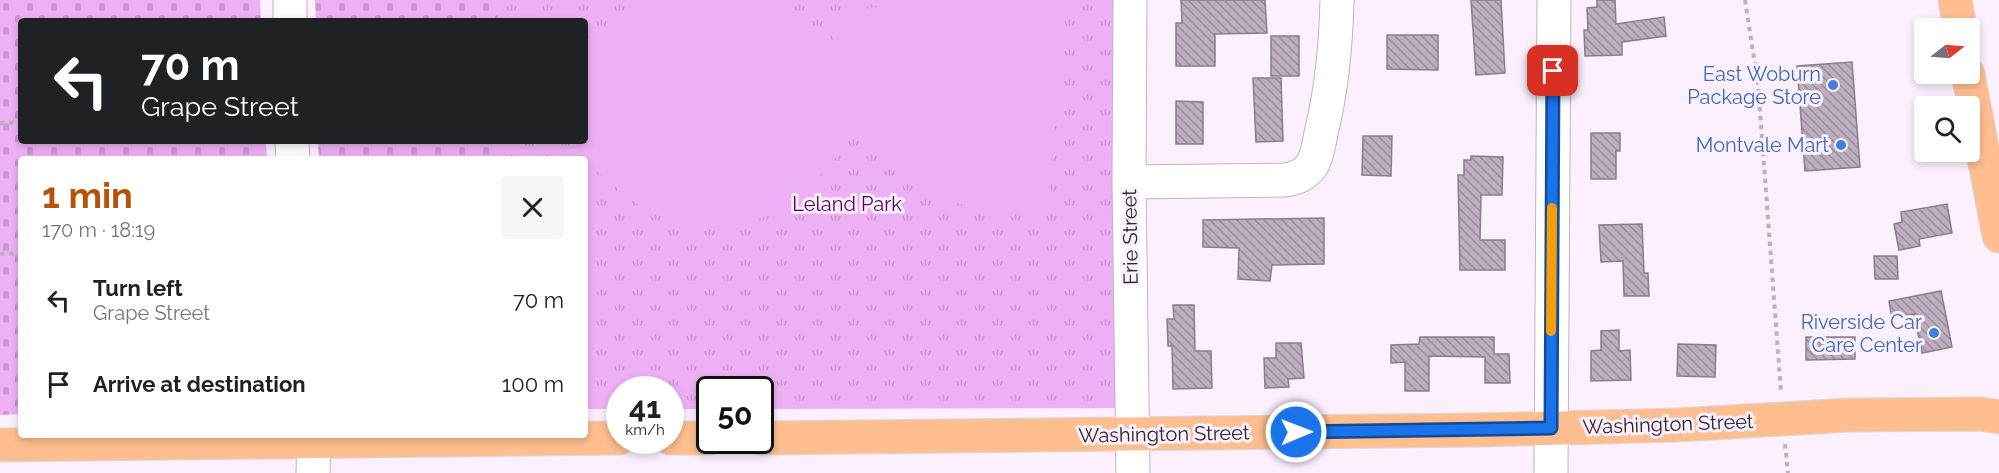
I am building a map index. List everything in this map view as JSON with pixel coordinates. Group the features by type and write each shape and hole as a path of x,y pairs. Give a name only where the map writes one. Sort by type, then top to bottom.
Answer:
{"main road":[{"path":"1955,0 1958,18"},
{"path":"1970,84 1999,237"},
{"name":"Washington Street","path":"774,438 1551,428 1677,425 1850,415 1981,414 1999,417"},
{"path":"0,445 306,448 606,438"}],"street":[{"path":"290,0 290,18"},
{"name":"Erie Street","path":"1130,0 1129,182 1133,473"},
{"path":"1129,182 1284,180 1297,177 1308,170 1317,153 1329,93 1335,50 1337,0"},
{"path":"1551,473 1554,0"}],"path":[{"path":"1745,0 1758,84 1788,473"},
{"path":"0,123 18,122"},
{"path":"0,254 18,253"}],"green space":[{"path":"0,0 260,0 261,18 18,18 18,144 266,144 267,156 18,156 18,414 0,415"},
{"path":"315,0 498,0 498,18 316,18"},
{"name":"Leland Park","path":"498,0 1117,0 1117,408 774,409 774,376 696,376 696,409 684,409 684,376 606,376 606,409 588,409 588,156 502,156 502,144 588,144 588,18 498,18"},
{"path":"637,0 771,0 833,48 831,15 915,0 1060,0 1063,3 1067,38 1062,39 1047,214 987,209 952,201 923,184 862,125 802,194 765,217 744,223 701,226 658,215 620,191 588,161 588,156 583,156 571,144 588,144 588,53"},
{"path":"318,144 502,144 502,156 319,156"}],"building":[{"path":"1181,0 1265,0 1267,33 1215,34 1215,66 1176,66 1176,23 1182,23"},
{"path":"1471,0 1501,0 1505,73 1476,75"},
{"path":"1597,0 1615,0 1616,24 1664,17 1666,36 1622,42 1622,55 1585,56 1584,30 1588,30 1587,8 1597,7"},
{"path":"1387,35 1438,35 1438,70 1387,69"},
{"path":"1271,36 1299,36 1299,76 1271,76"},
{"path":"1852,62 1860,167 1805,171 1797,66"},
{"path":"1253,78 1281,78 1283,141 1256,142"},
{"path":"1176,101 1203,102 1203,144 1176,144"},
{"path":"1591,133 1620,133 1620,151 1616,151 1616,179 1591,179"},
{"path":"1363,136 1392,136 1391,176 1362,175"},
{"path":"1471,156 1503,157 1502,195 1481,195 1480,240 1505,240 1505,270 1460,270 1458,175 1464,175 1464,160 1471,160"},
{"path":"1947,204 1952,233 1919,239 1920,246 1899,250 1894,224 1902,222 1901,212"},
{"path":"1324,218 1324,264 1272,265 1270,281 1238,279 1239,248 1203,247 1203,220"},
{"path":"1642,224 1644,273 1648,273 1649,296 1624,296 1623,261 1601,262 1599,225"},
{"path":"1874,256 1897,256 1898,279 1875,279"},
{"name":"Riverside Car Care Center","path":"1941,291 1952,347 1922,353 1914,314 1892,319 1889,301"},
{"path":"1173,305 1194,305 1195,351 1211,351 1212,388 1173,389 1172,346 1168,346 1167,319 1174,319"},
{"path":"1619,330 1619,351 1630,350 1631,380 1591,381 1591,351 1601,350 1601,331"},
{"path":"1420,337 1494,337 1494,354 1509,354 1510,383 1485,383 1485,357 1429,356 1429,391 1405,391 1405,362 1391,363 1391,345 1419,344"},
{"path":"1806,337 1855,337 1855,359 1806,360"},
{"path":"1276,343 1301,343 1304,378 1288,379 1289,387 1265,388 1264,358 1276,358"},
{"path":"1678,344 1716,345 1715,377 1677,376"}],"slow traffic":[{"path":"1551,331 1552,208"}],"place":[{"name":"East Woburn Package Store","path":"1833,85"},
{"name":"Montvale Mart","path":"1841,145"},
{"name":"Riverside Car Care Center","path":"1934,333"}],"route":[{"path":"1296,432 1551,428 1553,71"}]}
